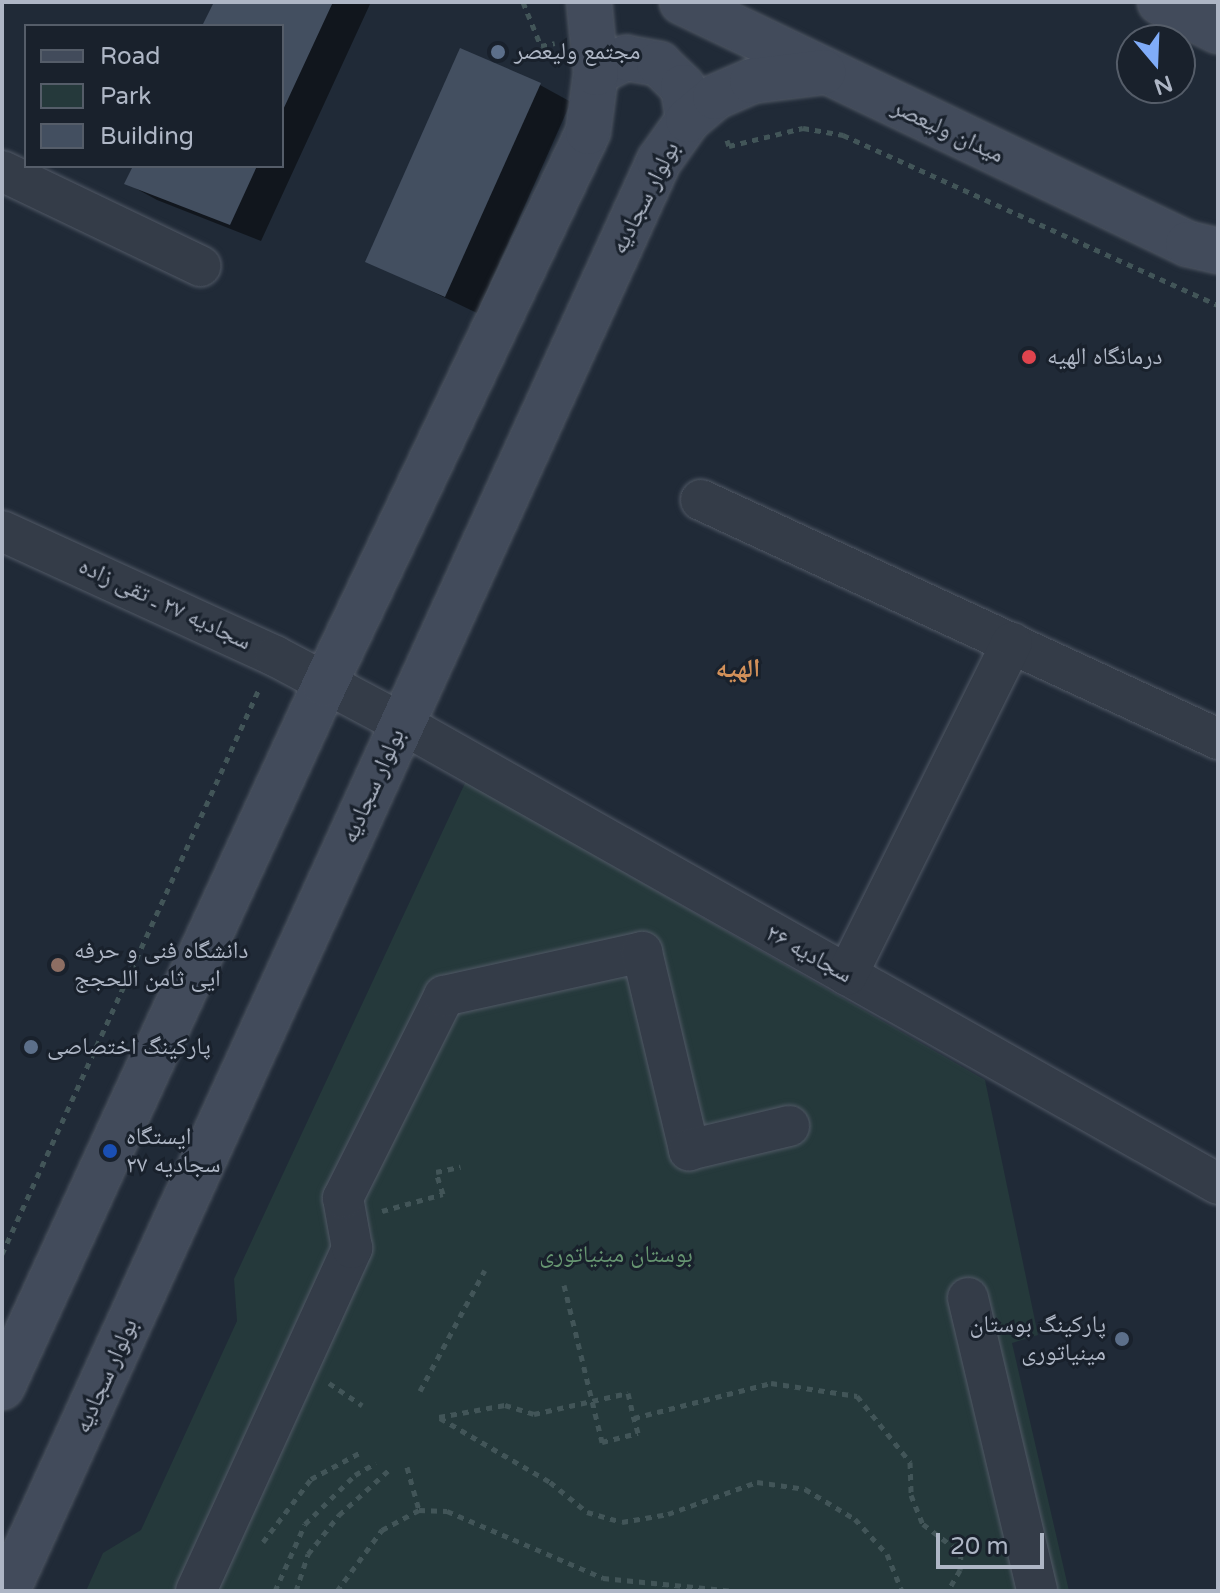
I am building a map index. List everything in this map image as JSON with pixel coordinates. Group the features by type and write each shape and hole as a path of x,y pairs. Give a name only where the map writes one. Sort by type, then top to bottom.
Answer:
{"main road":[{"path":"2,1387 325,684 588,132 596,73 589,2"},
{"name":"میدان ولیعصر","path":"682,2 823,72 1208,244"},
{"path":"1160,2 1218,31"},
{"path":"596,73 626,58 659,64 702,108 752,81 823,72"},
{"name":"بولوار سجادیه","path":"7,1591 659,161 702,108"}],"street":[{"path":"2,171 200,266"},
{"path":"701,500 1218,739"},
{"name":"سجادیه ۲۷ ـ تقی زاده","path":"2,531 275,656 401,723"},
{"path":"847,975 1012,643"},
{"name":"سجادیه ۲۶","path":"401,723 1218,1184"},
{"path":"196,1591 352,1248 343,1198 444,996 642,952 689,1150 789,1126"},
{"path":"968,1298 1037,1591"}],"path":[{"path":"702,108 729,146 803,128 843,135 1218,305"},
{"path":"2,1254 275,656"},
{"path":"347,1220 443,1194 436,1172 460,1167"},
{"path":"420,1391 485,1270"},
{"path":"564,1285 592,1401 602,1442 638,1433 628,1393 592,1401 534,1414 505,1405 439,1417 550,1482 587,1512 622,1522 668,1514 757,1482 805,1489 855,1519 887,1554 902,1591"},
{"path":"634,1418 771,1383 857,1396 910,1462 911,1495 923,1524 961,1553 960,1570 948,1591"},
{"path":"259,1550 311,1479 363,1451"},
{"path":"275,1591 305,1524 355,1475 376,1463"},
{"path":"407,1467 419,1510"},
{"path":"296,1591 308,1554 339,1515 391,1468"},
{"path":"337,1591 382,1530 419,1510 447,1511 603,1578 734,1591"}],"green space":[{"name":"بوستان مینیاتوری","path":"466,781 985,1080 1038,1335 1012,1343 1069,1591 86,1591 103,1553 141,1530 237,1321 234,1279"}],"building":[{"path":"214,2 333,2 284,108 284,24 203,24"},
{"path":"460,48 541,83 445,297 365,262"},
{"path":"132,168 256,168 230,225 124,184"}],"place":[{"name":"مجتمع ولیعصر","path":"498,52"},
{"name":"درمانگاه الهیه","path":"1029,357"},
{"name":"دانشگاه فنی و حرفه ایی ثامن اللحجج","path":"58,965"},
{"name":"پارکینگ اختصاصی","path":"31,1047"},
{"name":"ایستگاه سجادیه ۲۷","path":"110,1151"},
{"name":"پارکینگ بوستان مینیاتوری","path":"1122,1339"}],"district":[{"name":"الهیه","path":"738,669"}]}
